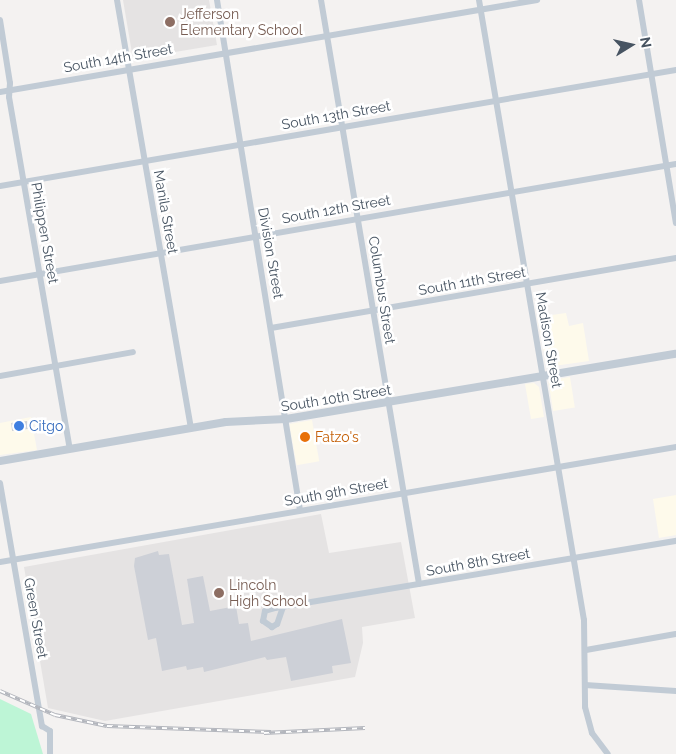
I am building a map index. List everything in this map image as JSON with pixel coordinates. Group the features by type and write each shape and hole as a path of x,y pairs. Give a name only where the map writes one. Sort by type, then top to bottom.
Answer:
{"street":[{"name":"Manila Street","path":"117,0 191,428"},
{"name":"Division Street","path":"218,0 239,144 300,510"},
{"name":"Columbus Street","path":"321,0 419,584"},
{"name":"Madison Street","path":"479,0 574,558 586,650 585,686 588,723 608,754"},
{"name":"South 14th Street","path":"0,92 537,0"},
{"path":"639,0 676,223"},
{"name":"Philippen Street","path":"0,20 23,182 70,449"},
{"name":"South 13th Street","path":"0,186 676,70"},
{"name":"South 12th Street","path":"0,281 676,164"},
{"name":"South 11th Street","path":"271,328 676,258"},
{"path":"0,376 133,352"},
{"name":"South 10th Street","path":"0,461 191,428 286,419 676,354"},
{"name":"South 9th Street","path":"0,562 676,447"},
{"name":"Green Street","path":"0,483 42,726 50,731 50,754"},
{"name":"South 8th Street","path":"283,607 676,541"},
{"path":"586,650 676,634"},
{"path":"585,686 676,691"}],"shaded area":[{"name":"Jefferson Elementary School","path":"123,0 209,0 217,45 133,59"},
{"path":"566,313 569,326 583,323 589,361 547,367 537,317"},
{"path":"570,377 575,408 553,411 548,380"},
{"path":"534,383 539,387 544,417 531,419 525,384"},
{"path":"31,417 37,450 0,455 0,423"},
{"path":"312,420 319,461 297,465 289,424"},
{"path":"676,495 676,535 659,538 653,499"},
{"name":"Lincoln High School","path":"321,514 329,553 401,542 415,618 362,627 363,643 355,677 105,721 48,708 24,567"}],"green space":[{"path":"0,699 31,714 43,754 0,754"}],"building":[{"name":"Citgo","path":"27,421 28,429 12,431 11,423"},
{"name":"Lincoln High School","path":"158,551 159,555 169,554 182,625 194,623 187,579 203,576 210,611 236,606 239,624 248,623 251,641 342,619 351,663 332,666 333,673 291,681 286,657 267,660 265,657 204,672 203,667 187,670 186,666 162,671 156,638 148,640 134,566 135,558"}],"railway":[{"path":"0,691 55,715 107,726 271,732"},
{"path":"264,733 365,728"}],"place":[{"name":"Jefferson Elementary School","path":"170,22"},
{"name":"Citgo","path":"19,426"},
{"name":"Fatzo's","path":"305,437"},
{"name":"Lincoln High School","path":"219,593"}]}
